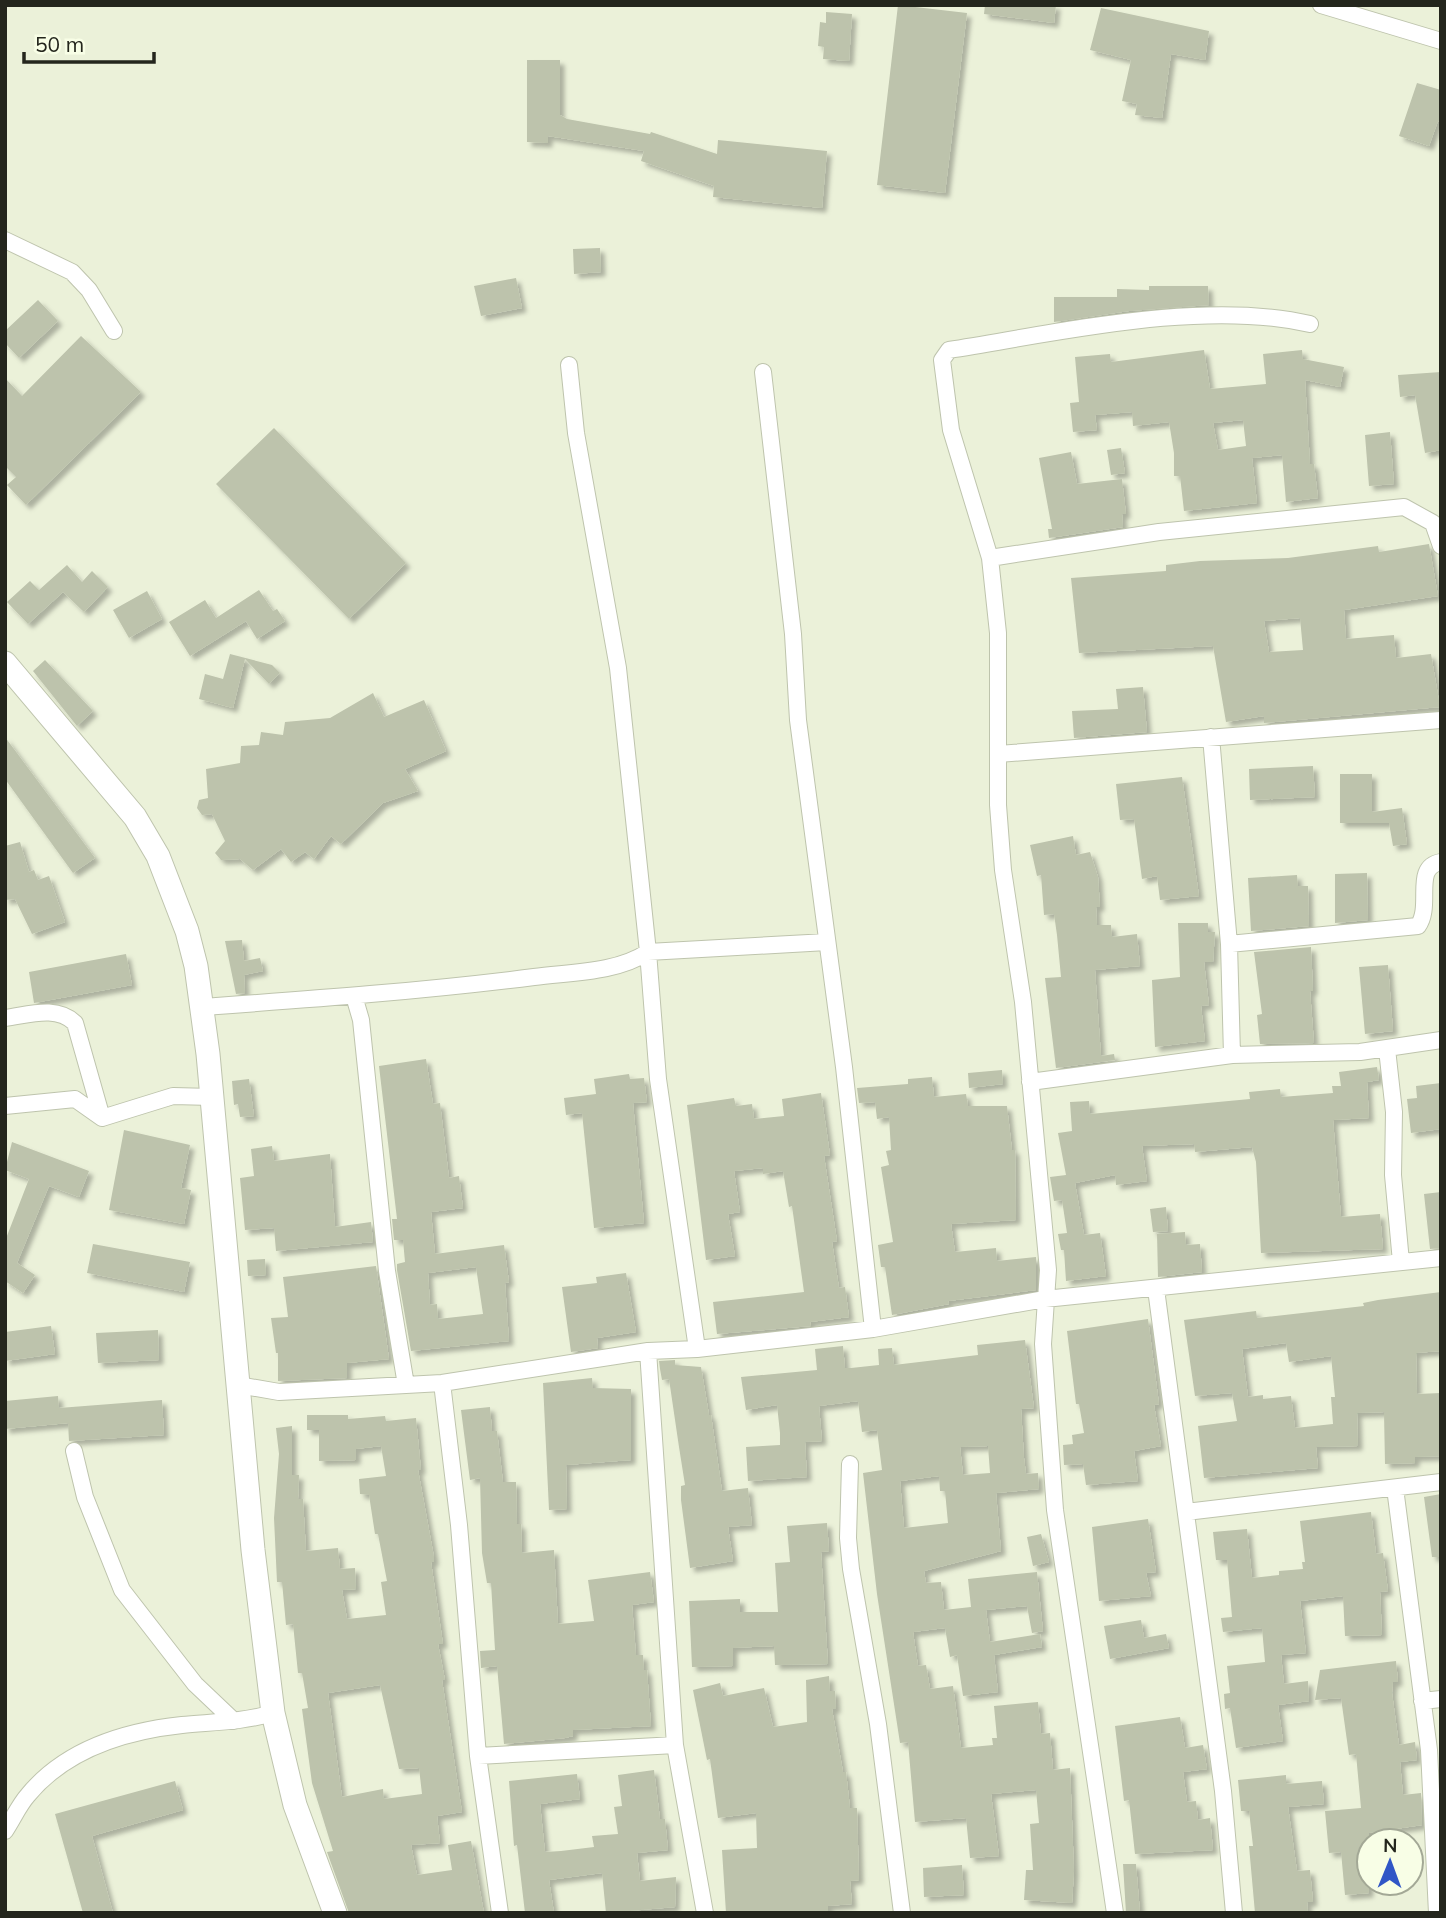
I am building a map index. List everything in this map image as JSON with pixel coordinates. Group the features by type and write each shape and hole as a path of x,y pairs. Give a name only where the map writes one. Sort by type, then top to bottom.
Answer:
{"street":[{"path":"1321,5 1441,41"},
{"path":"5,240 72,272 89,290 114,331"},
{"path":"1115,1913 1055,1510 1045,1397 1047,1256 1023,1002 1003,870 998,805 998,645 990,558 951,430 942,360 946,352 1059,331 1173,320 1283,318 1310,324"},
{"path":"569,365 576,433 618,668 648,953 658,1079 696,1349"},
{"path":"763,372 793,634 798,720 873,1329"},
{"path":"990,558 1159,532 1404,508 1426,516 1433,523 1441,546"},
{"path":"5,663 112,789 158,856 187,931 202,1007 212,1097 253,1550 273,1713 295,1805 335,1913"},
{"path":"998,754 1441,720"},
{"path":"1212,737 1228,944 1232,1055"},
{"path":"1228,944 1418,926 1425,916 1426,871 1431,864 1441,862"},
{"path":"202,1007 354,996 596,969 624,964 648,953 827,942"},
{"path":"354,996 361,1020 387,1271 406,1385"},
{"path":"5,1018 54,1011 67,1016 75,1023 102,1118"},
{"path":"1030,1082 1232,1055 1387,1049 1441,1040"},
{"path":"1387,1049 1394,1112 1392,1175 1401,1262"},
{"path":"102,1118 173,1096 212,1097"},
{"path":"5,1106 75,1099 102,1118"},
{"path":"238,1385 279,1392 442,1383 648,1350 696,1349 873,1329 1045,1299 1441,1258"},
{"path":"1156,1289 1223,1791 1234,1913"},
{"path":"648,1350 675,1745 705,1913"},
{"path":"442,1383 459,1525 478,1756 500,1913"},
{"path":"74,1451 85,1497 122,1590 195,1684 234,1721"},
{"path":"850,1464 848,1538 851,1569 878,1724 902,1913"},
{"path":"1186,1512 1441,1482"},
{"path":"1395,1488 1429,1750 1437,1913"},
{"path":"1422,1700 1441,1699"},
{"path":"5,1831 28,1795 44,1779 93,1746 172,1727 234,1721 273,1713"},
{"path":"478,1756 675,1745"}],"building":[{"path":"898,5 967,13 945,193 877,185"},
{"path":"985,5 1056,5 1054,23 984,14"},
{"path":"1101,8 1209,31 1205,60 1171,54 1162,118 1135,115 1137,104 1122,101 1131,60 1090,50"},
{"path":"826,12 852,14 849,61 823,59 824,47 818,46 820,22 826,23"},
{"path":"527,60 560,60 560,115 567,119 650,134 651,132 717,154 718,140 827,151 822,208 713,197 714,186 641,161 644,151 548,136 548,143 527,142"},
{"path":"1417,83 1441,90 1441,122 1438,121 1429,146 1399,136"},
{"path":"600,248 601,272 574,274 573,249"},
{"path":"516,278 522,308 481,316 474,286"},
{"path":"1149,286 1208,286 1209,305 1129,311 1054,322 1054,297 1117,297 1117,289 1149,290"},
{"path":"38,300 58,321 19,358 5,343 5,331"},
{"path":"81,336 141,392 26,505 7,485 16,477 5,466 5,378 22,396"},
{"path":"1204,350 1210,389 1266,384 1263,354 1302,350 1303,359 1344,367 1340,387 1305,380 1310,464 1314,464 1318,498 1286,502 1282,455 1252,458 1257,503 1184,511 1180,476 1174,476 1174,453 1169,422 1133,426 1132,412 1095,415 1097,430 1073,432 1070,403 1079,402 1075,357 1110,354 1111,362","holes":["1243,420 1246,446 1218,450 1213,423"]},
{"path":"1441,372 1441,450 1425,453 1415,395 1400,397 1398,375"},
{"path":"274,428 406,563 349,619 216,484"},
{"path":"1390,432 1394,484 1369,486 1365,435"},
{"path":"1121,448 1125,473 1111,475 1107,450"},
{"path":"1071,452 1077,484 1122,479 1126,514 1122,514 1123,527 1049,538 1048,529 1052,529 1039,458"},
{"path":"1429,544 1438,596 1344,610 1346,639 1394,635 1396,658 1431,654 1440,707 1264,723 1264,716 1226,722 1213,646 1079,653 1071,578 1166,571 1166,565 1200,561 1288,558 1378,546 1379,552","holes":["1300,618 1303,650 1269,652 1264,621"]},
{"path":"67,565 82,582 92,571 108,587 84,612 63,592 28,624 7,602 30,581 39,590"},
{"path":"259,590 273,611 277,609 285,621 257,639 246,621 190,656 169,622 205,600 216,618"},
{"path":"147,591 162,619 129,638 113,610"},
{"path":"230,654 272,665 280,673 269,684 245,659 233,708 199,699 205,674 223,679"},
{"path":"45,660 93,711 77,726 33,671"},
{"path":"1143,687 1147,732 1074,738 1072,711 1118,709 1116,689"},
{"path":"373,693 384,717 424,700 446,751 405,769 418,791 383,803 341,844 331,836 314,859 305,852 291,862 281,849 253,870 240,859 221,860 215,853 225,841 212,814 202,815 197,808 199,800 208,798 206,769 240,763 241,746 259,745 261,732 283,735 285,722 330,718"},
{"path":"5,737 95,858 73,873 5,779"},
{"path":"1313,766 1315,797 1250,800 1249,769"},
{"path":"1340,774 1372,774 1372,812 1402,808 1407,844 1393,846 1389,823 1340,823"},
{"path":"1182,777 1199,896 1160,900 1157,876 1142,879 1134,819 1120,820 1116,784"},
{"path":"1073,836 1076,855 1090,852 1098,877 1100,907 1096,907 1097,925 1111,925 1112,937 1137,934 1140,966 1095,970 1101,1056 1114,1054 1115,1060 1056,1068 1045,978 1061,977 1057,935 1054,914 1044,915 1041,875 1037,876 1030,845"},
{"path":"20,842 29,872 34,870 38,880 49,876 65,922 32,934 15,899 5,900 5,846"},
{"path":"1367,873 1368,920 1335,923 1335,874"},
{"path":"1297,875 1298,886 1308,886 1309,926 1251,931 1248,878"},
{"path":"1178,923 1208,923 1208,932 1215,932 1213,962 1204,962 1209,1005 1201,1006 1205,1041 1155,1047 1152,980 1180,977"},
{"path":"242,940 244,961 260,958 263,971 244,975 245,993 236,994 225,941"},
{"path":"1311,947 1313,991 1310,991 1314,1043 1260,1044 1257,1015 1262,1014 1254,952"},
{"path":"126,954 132,985 34,1003 29,972"},
{"path":"1388,965 1393,1031 1365,1034 1359,967"},
{"path":"426,1059 433,1104 440,1103 449,1178 459,1176 463,1208 431,1212 435,1254 504,1245 509,1282 505,1283 509,1341 411,1351 397,1270 397,1264 405,1262 403,1240 394,1240 392,1219 397,1219 379,1066","holes":["476,1267 483,1314 438,1319 437,1304 430,1305 428,1273"]},
{"path":"1377,1067 1379,1080 1367,1082 1369,1118 1333,1120 1341,1217 1380,1214 1383,1249 1261,1253 1256,1162 1252,1147 1195,1152 1194,1144 1142,1146 1147,1181 1116,1185 1115,1175 1075,1183 1084,1235 1100,1233 1106,1276 1066,1281 1064,1250 1061,1250 1058,1234 1067,1233 1062,1200 1054,1201 1050,1177 1066,1175 1058,1133 1072,1131 1070,1102 1089,1101 1090,1114 1250,1099 1249,1092 1280,1089 1281,1097 1333,1093 1332,1086 1341,1086 1339,1072"},
{"path":"1002,1070 1003,1084 969,1088 968,1073"},
{"path":"629,1074 630,1079 644,1078 647,1102 633,1103 644,1223 594,1228 582,1113 566,1115 564,1098 596,1094 594,1079"},
{"path":"932,1077 934,1097 966,1094 968,1106 1007,1106 1012,1150 1015,1150 1016,1220 951,1224 955,1252 996,1248 997,1261 1036,1257 1036,1290 948,1301 949,1304 892,1315 885,1267 881,1267 878,1245 893,1242 881,1167 889,1165 886,1151 891,1150 889,1117 877,1119 875,1102 859,1103 857,1088 908,1084 908,1079"},
{"path":"249,1079 254,1116 240,1117 238,1104 234,1105 232,1081"},
{"path":"1441,1083 1441,1129 1411,1133 1407,1099 1417,1098 1416,1086"},
{"path":"821,1093 830,1155 824,1156 837,1241 832,1242 839,1288 845,1287 849,1317 810,1322 811,1326 717,1334 713,1302 804,1292 792,1206 789,1207 783,1171 763,1174 763,1168 734,1171 740,1212 728,1214 735,1256 706,1260 687,1105 734,1098 736,1106 752,1104 754,1119 784,1116 782,1099"},
{"path":"124,1130 190,1145 181,1188 191,1190 184,1224 109,1210"},
{"path":"12,1142 89,1171 79,1197 49,1186 17,1263 35,1275 23,1293 5,1281 5,1241 29,1179 5,1170"},
{"path":"272,1146 274,1161 330,1154 335,1227 371,1222 373,1242 276,1251 274,1228 245,1230 240,1178 254,1176 251,1149"},
{"path":"1441,1192 1441,1248 1430,1249 1424,1194"},
{"path":"1166,1207 1168,1231 1153,1232 1150,1209"},
{"path":"1185,1232 1186,1245 1200,1244 1202,1272 1158,1277 1157,1234"},
{"path":"93,1244 190,1262 184,1292 87,1273"},
{"path":"265,1259 266,1275 248,1276 247,1260"},
{"path":"376,1266 389,1359 347,1363 347,1378 278,1381 278,1353 271,1318 288,1317 283,1277"},
{"path":"626,1273 636,1332 597,1338 598,1348 571,1352 562,1287 597,1283 596,1277"},
{"path":"1441,1292 1440,1351 1416,1353 1417,1394 1441,1393 1441,1456 1415,1457 1415,1463 1385,1464 1384,1412 1357,1413 1358,1446 1316,1447 1318,1468 1204,1478 1198,1426 1237,1421 1232,1393 1195,1396 1184,1320 1256,1311 1257,1318 1364,1306 1363,1303","holes":["1286,1343 1289,1362 1331,1356 1335,1397 1331,1397 1333,1424 1295,1428 1291,1396 1263,1399 1263,1395 1248,1397 1242,1349"]},
{"path":"1148,1319 1159,1404 1154,1405 1161,1446 1134,1451 1138,1481 1086,1485 1083,1464 1064,1465 1063,1445 1073,1444 1072,1435 1084,1433 1079,1404 1076,1404 1067,1331"},
{"path":"51,1326 55,1354 5,1361 5,1332"},
{"path":"158,1330 159,1360 98,1363 96,1333"},
{"path":"1025,1340 1034,1408 1021,1409 1024,1458 1026,1474 1038,1473 1039,1489 996,1493 1001,1551 924,1571 926,1583 941,1582 944,1610 971,1607 968,1579 1037,1572 1043,1631 1032,1633 1027,1606 986,1610 990,1642 1040,1634 1042,1647 994,1655 998,1692 963,1696 957,1655 950,1657 945,1628 913,1632 918,1666 926,1665 930,1689 953,1686 961,1748 993,1745 992,1738 997,1738 994,1706 1038,1702 1041,1734 1050,1733 1053,1770 1070,1768 1074,1871 1072,1903 1024,1900 1026,1870 1033,1870 1030,1824 1039,1823 1036,1790 991,1794 999,1856 970,1858 966,1818 915,1822 908,1742 900,1743 877,1594 863,1473 882,1470 877,1430 862,1432 858,1401 819,1406 822,1441 805,1442 807,1477 748,1481 746,1447 780,1445 780,1433 777,1405 746,1410 741,1377 817,1370 815,1349 843,1346 845,1368 851,1368 879,1365 878,1349 892,1348 894,1365 978,1355 977,1345","holes":["988,1446 990,1473 963,1475 960,1447","939,1476 940,1491 945,1491 948,1523 904,1528 900,1481"]},
{"path":"675,1360 675,1365 701,1367 722,1491 748,1488 752,1525 728,1527 733,1561 690,1568 681,1500 681,1486 685,1485 669,1379 662,1380 659,1361"},
{"path":"592,1378 593,1388 631,1389 631,1460 566,1465 567,1509 549,1510 543,1383"},
{"path":"58,1396 59,1408 162,1400 164,1435 69,1441 68,1423 5,1429 5,1401"},
{"path":"490,1407 492,1431 497,1431 503,1482 516,1482 517,1524 521,1524 522,1553 554,1550 558,1624 594,1621 588,1580 650,1572 654,1602 632,1605 636,1655 643,1655 644,1670 647,1670 651,1726 573,1730 573,1736 565,1738 504,1744 497,1666 481,1668 480,1651 495,1650 491,1583 487,1583 482,1553 480,1478 470,1480 461,1410"},
{"path":"307,1415 348,1415 348,1419 385,1416 386,1421 416,1418 421,1470 418,1470 434,1557 434,1562 431,1562 443,1644 438,1644 445,1680 442,1680 462,1812 437,1816 440,1843 411,1845 417,1875 452,1870 448,1845 471,1841 484,1913 349,1913 327,1852 333,1851 312,1783 302,1709 308,1708 302,1673 298,1673 293,1624 286,1625 282,1582 277,1582 274,1518 279,1454 276,1428 292,1426 292,1475 299,1475 298,1499 303,1499 306,1551 338,1548 340,1569 355,1568 356,1589 342,1590 347,1619 386,1615 381,1582 387,1581 378,1534 375,1534 369,1495 360,1494 359,1479 386,1476 381,1446 356,1449 356,1460 319,1461 319,1430 307,1430","holes":["380,1685 399,1769 419,1768 422,1794 384,1799 383,1789 342,1797 328,1693"]},
{"path":"1441,1494 1441,1557 1432,1557 1424,1497"},
{"path":"1371,1512 1376,1554 1383,1553 1388,1591 1380,1592 1382,1635 1345,1636 1343,1596 1300,1601 1306,1653 1281,1655 1284,1684 1308,1681 1309,1701 1278,1705 1283,1741 1236,1748 1230,1708 1225,1709 1224,1694 1230,1693 1227,1666 1265,1662 1262,1628 1223,1632 1221,1618 1232,1617 1227,1560 1216,1560 1213,1532 1247,1529 1252,1578 1279,1575 1279,1571 1303,1569 1302,1562 1305,1562 1300,1521"},
{"path":"1148,1519 1156,1572 1146,1573 1151,1596 1099,1601 1092,1527"},
{"path":"827,1523 829,1551 821,1552 828,1664 775,1665 774,1646 733,1648 733,1666 692,1667 689,1601 740,1599 740,1612 778,1612 775,1563 790,1562 787,1526"},
{"path":"1041,1534 1049,1562 1033,1566 1027,1537"},
{"path":"1141,1620 1144,1638 1166,1634 1169,1648 1110,1659 1104,1626"},
{"path":"1396,1661 1398,1682 1393,1682 1392,1693 1399,1745 1415,1742 1417,1760 1400,1762 1403,1795 1421,1793 1422,1825 1355,1827 1355,1894 1345,1895 1341,1852 1329,1853 1325,1811 1361,1808 1356,1754 1349,1755 1341,1698 1315,1700 1320,1670"},
{"path":"829,1676 830,1691 835,1691 836,1709 832,1709 843,1772 846,1772 850,1808 857,1808 859,1880 850,1881 852,1904 828,1906 828,1913 726,1913 722,1850 757,1848 756,1813 718,1818 710,1759 707,1760 693,1690 720,1683 723,1696 764,1688 773,1727 807,1722 806,1680"},
{"path":"1180,1717 1185,1748 1203,1745 1207,1769 1183,1772 1187,1802 1196,1801 1198,1820 1210,1818 1213,1850 1135,1854 1129,1800 1124,1801 1115,1726"},
{"path":"654,1770 660,1819 665,1819 668,1850 637,1853 640,1881 676,1877 675,1907 606,1913 602,1873 549,1880 554,1913 525,1913 517,1845 514,1846 509,1781 577,1774 580,1799 540,1804 545,1852 561,1851 594,1847 592,1836 618,1834 614,1807 622,1806 618,1775"},
{"path":"1286,1775 1286,1784 1322,1781 1324,1804 1288,1807 1297,1871 1310,1870 1313,1902 1307,1902 1308,1913 1255,1913 1249,1811 1241,1811 1238,1780"},
{"path":"175,1781 183,1810 92,1836 113,1913 83,1913 55,1814"},
{"path":"1123,1864 1136,1864 1140,1913 1126,1913"},
{"path":"962,1865 964,1895 924,1897 923,1868"}]}
